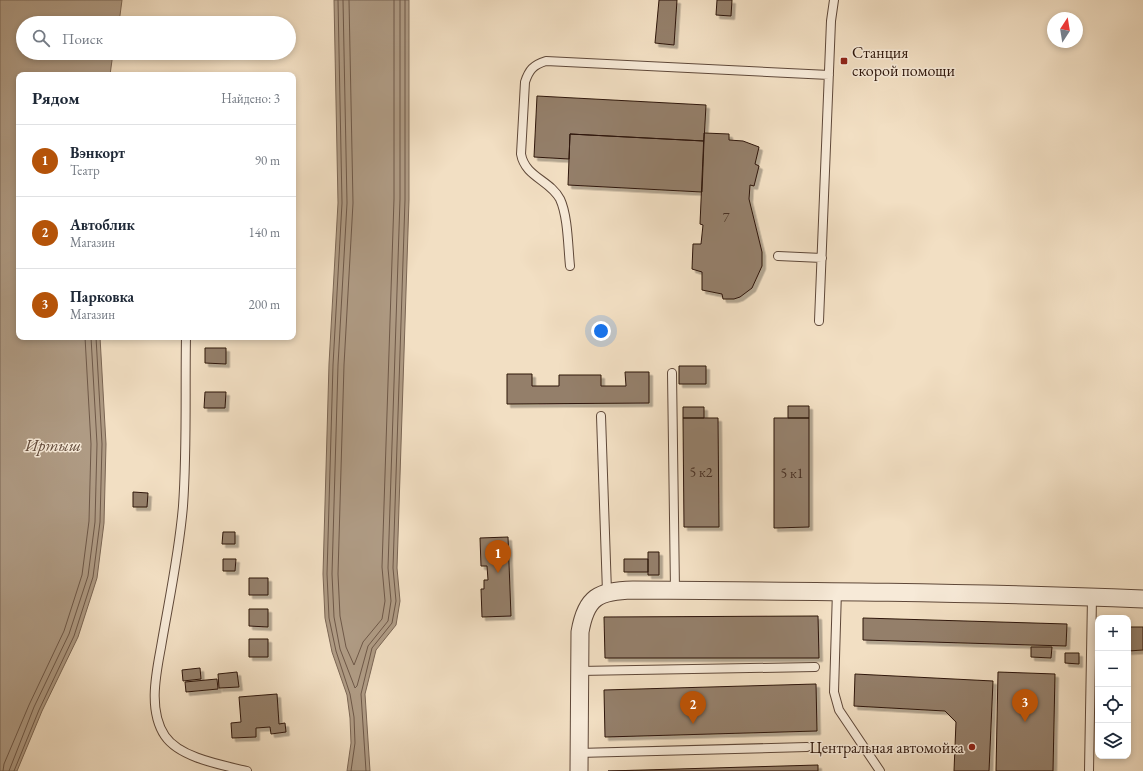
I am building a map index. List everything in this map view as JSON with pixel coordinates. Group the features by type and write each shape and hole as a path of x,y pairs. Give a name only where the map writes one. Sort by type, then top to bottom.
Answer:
{"street":[{"path":"579,771 578,671 582,619 594,598 607,592 632,590 837,590 1143,599"}],"lane":[{"path":"819,321 829,75 834,0"},
{"path":"570,266 563,211 560,200 554,190 523,164 521,154 524,82 529,71 537,64 546,61 829,75"},
{"path":"778,256 822,258"},
{"path":"186,340 185,467 182,506 156,681 156,711 165,737 176,747 203,760 247,771"},
{"path":"672,373 675,590"},
{"path":"601,416 607,592"},
{"path":"837,590 834,692 836,701 841,714 880,771"},
{"path":"1089,771 1092,597"},
{"path":"578,671 815,667"},
{"path":"578,753 807,747"}],"water":[{"name":"Иртыш","path":"0,0 122,0 120,16 16,16 16,60 112,60 110,72 16,72 16,340 100,340 106,444 104,523 97,578 78,637 42,711 17,771 0,771"},
{"path":"334,0 409,0 409,200 397,568 400,601 396,625 376,650 365,694 370,771 347,771 351,743 347,695 332,652 325,618 323,574 329,364 338,203"}],"building":[{"path":"659,0 677,0 674,45 655,43"},
{"path":"717,0 732,0 731,16 716,15"},
{"path":"537,96 706,105 704,141 570,134 569,159 534,157"},
{"path":"704,133 729,134 729,140 743,141 759,147 755,164 759,166 754,186 750,185 749,199 762,252 762,266 752,288 740,297 734,299 723,299 722,294 702,290 702,272 692,269 693,244 701,244 703,225 700,224"},
{"path":"570,134 704,141 702,192 568,185"},
{"path":"205,348 226,348 226,364 205,363"},
{"path":"679,366 706,366 706,384 679,384"},
{"path":"625,372 649,372 649,403 507,404 507,374 532,374 532,386 559,386 559,375 601,375 601,386 626,386"},
{"path":"205,392 226,392 225,408 204,408"},
{"path":"788,406 809,406 809,418 788,418"},
{"path":"683,407 704,407 704,418 683,418"},
{"path":"683,418 718,418 719,527 684,527"},
{"path":"774,418 809,418 809,527 774,528"},
{"path":"133,492 148,493 147,507 133,507"},
{"path":"223,532 235,532 235,544 222,544"},
{"path":"508,537 511,616 482,617 481,589 484,589 484,580 488,580 487,566 481,566 480,538"},
{"path":"648,552 659,552 659,575 648,575"},
{"path":"223,559 236,559 235,571 223,571"},
{"path":"624,559 648,559 648,572 624,572"},
{"path":"249,578 268,578 268,595 249,595"},
{"path":"249,609 268,609 268,627 249,626"},
{"path":"818,616 819,658 605,658 604,617"},
{"path":"863,618 1067,624 1066,646 863,640"},
{"path":"1131,627 1143,627 1143,650 1131,651"},
{"path":"249,639 268,639 268,657 249,657"},
{"path":"1031,647 1052,647 1051,658 1031,657"},
{"path":"1065,653 1079,653 1079,664 1065,663"},
{"path":"200,668 201,679 183,681 182,670"},
{"path":"237,672 239,687 219,688 218,674"},
{"path":"998,672 1055,674 1053,771 996,771"},
{"name":"Центральная автомойка","path":"855,674 993,681 989,771 954,771 956,722 945,711 854,706"},
{"path":"217,679 218,689 186,692 185,682"},
{"path":"816,684 817,731 605,737 604,690"},
{"path":"277,694 279,724 285,723 286,732 271,734 270,727 256,728 256,737 232,738 231,723 241,722 239,697"},
{"path":"818,765 818,771 608,771"}],"place":[{"name":"Станция cкорой помощи","path":"844,61"},
{"name":"Вэнкорт","path":"498,573"},
{"name":"Парковка","path":"1025,722"},
{"name":"Автоблик","path":"693,724"},
{"name":"Центральная автомойка","path":"972,747"}]}
